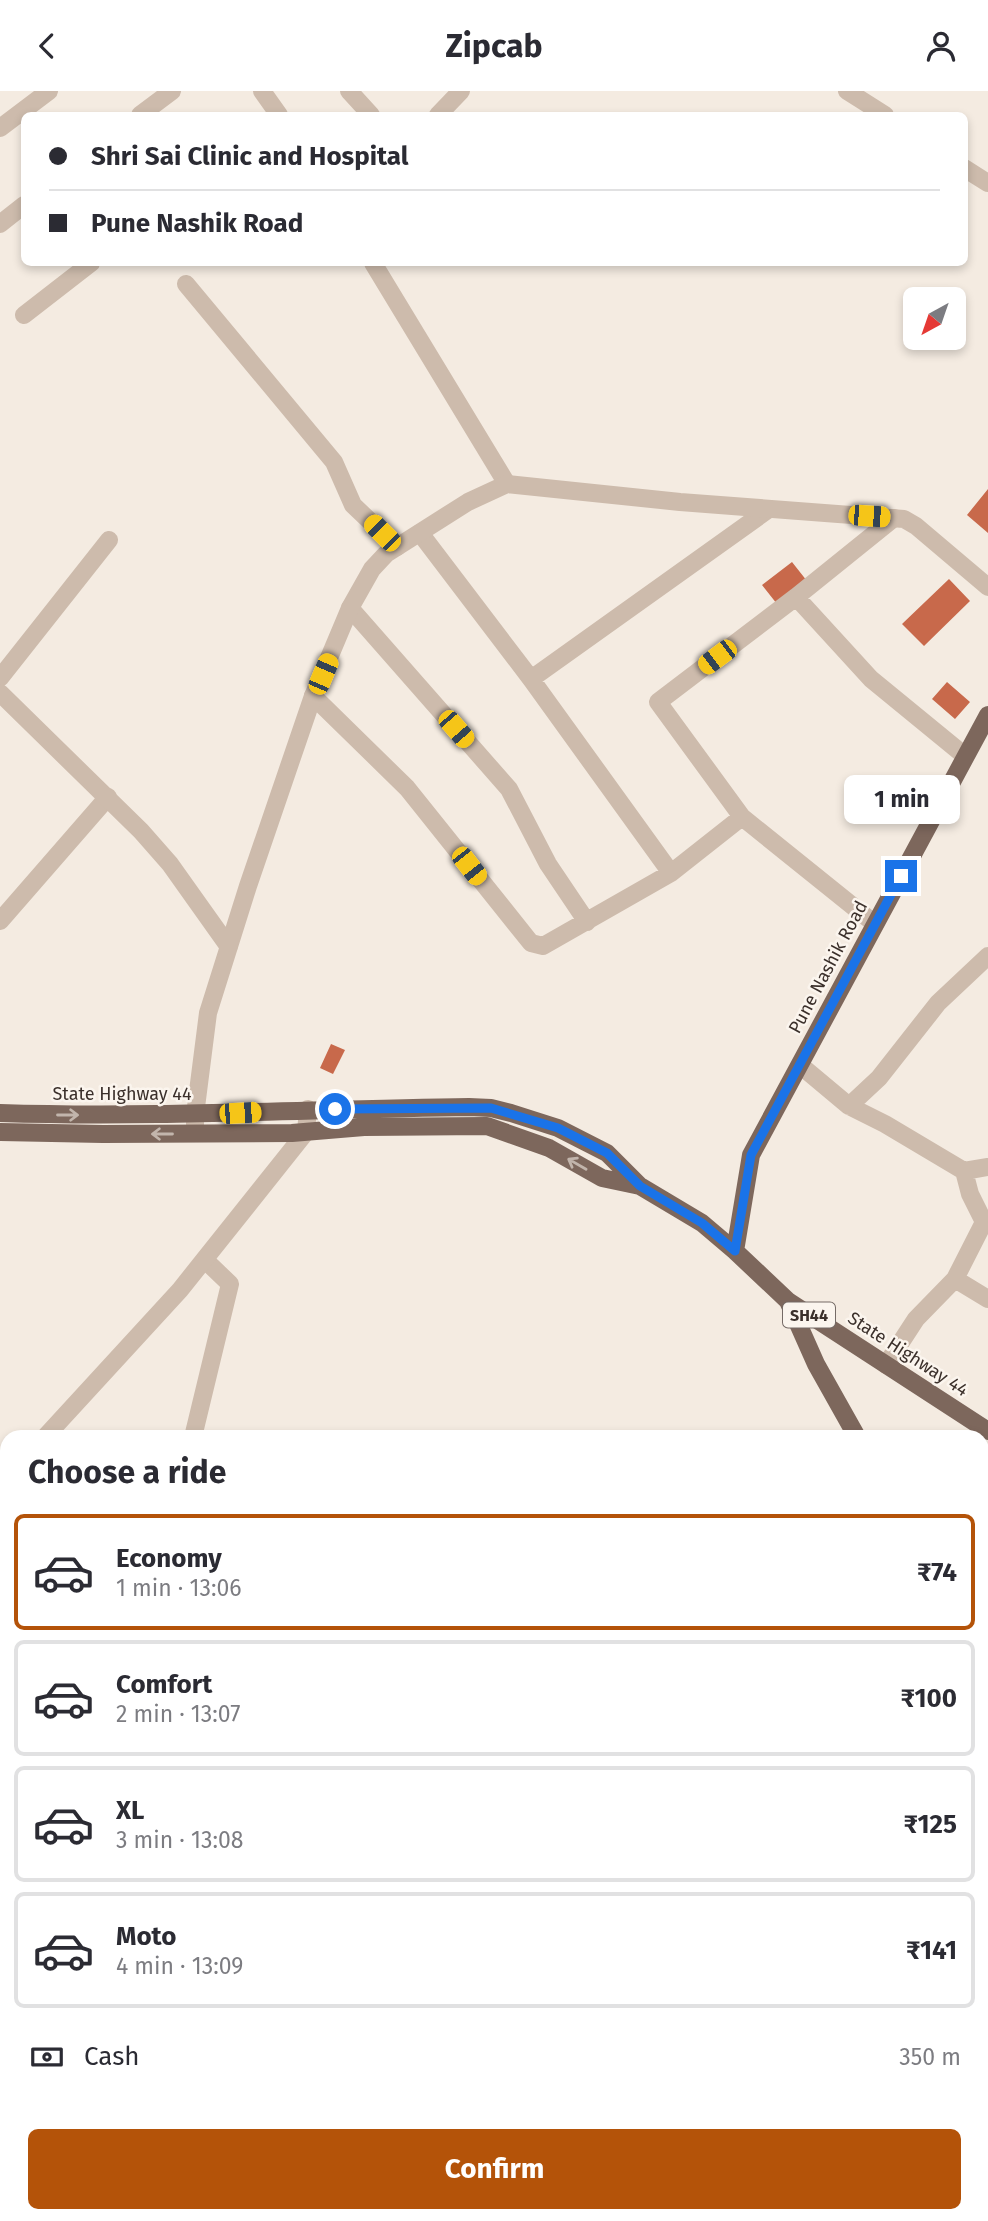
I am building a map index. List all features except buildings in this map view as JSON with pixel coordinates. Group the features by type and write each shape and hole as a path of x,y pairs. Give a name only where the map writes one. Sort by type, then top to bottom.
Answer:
{"main road":[{"name":"Pune Nashik Road","path":"735,1251 751,1155 988,715"},
{"name":"State Highway 44","path":"0,1114 195,1115 308,1109 489,1117 558,1128 607,1153 640,1186 702,1223 788,1301 986,1430"},
{"name":"State Highway 44","path":"0,1132 306,1132 489,1117"},
{"path":"788,1301 816,1364 853,1430"}],"street":[{"path":"21,112 49,91"},
{"path":"145,112 172,91"},
{"path":"262,91 275,112"},
{"path":"349,91 368,112"},
{"path":"847,91 880,112"},
{"path":"440,112 457,92"},
{"path":"0,128 21,112"},
{"path":"968,170 988,183"},
{"path":"0,224 21,207"},
{"path":"24,315 88,266"},
{"path":"375,266 507,484"},
{"path":"186,284 334,463 353,505 397,547"},
{"path":"195,1133 208,1013 229,947 313,696 350,608 372,569 386,554 468,502 507,484 904,519 916,526 988,587"},
{"path":"531,679 769,509"},
{"path":"876,924 742,817 658,702 894,518"},
{"path":"420,533 531,679 671,873"},
{"path":"0,678 109,540"},
{"path":"796,597 871,678 965,756"},
{"path":"350,608 509,789 548,864 587,922"},
{"path":"0,693 141,831 170,864 229,947"},
{"path":"313,696 407,788 531,943 543,946 671,873 742,817"},
{"path":"0,921 108,797"},
{"path":"849,1106 879,1078 938,1003 988,955"},
{"path":"800,1065 849,1106 886,1124 964,1171 988,1167"},
{"path":"52,1430 205,1260 306,1132 308,1109"},
{"path":"886,1365 916,1319 955,1279 986,1222 970,1193 964,1171"},
{"path":"195,1430 230,1284 205,1260"},
{"path":"955,1279 988,1299"}],"route":[{"path":"335,1109 491,1108 558,1128 607,1153 640,1186 702,1223 735,1251 751,1155 901,876"}]}
